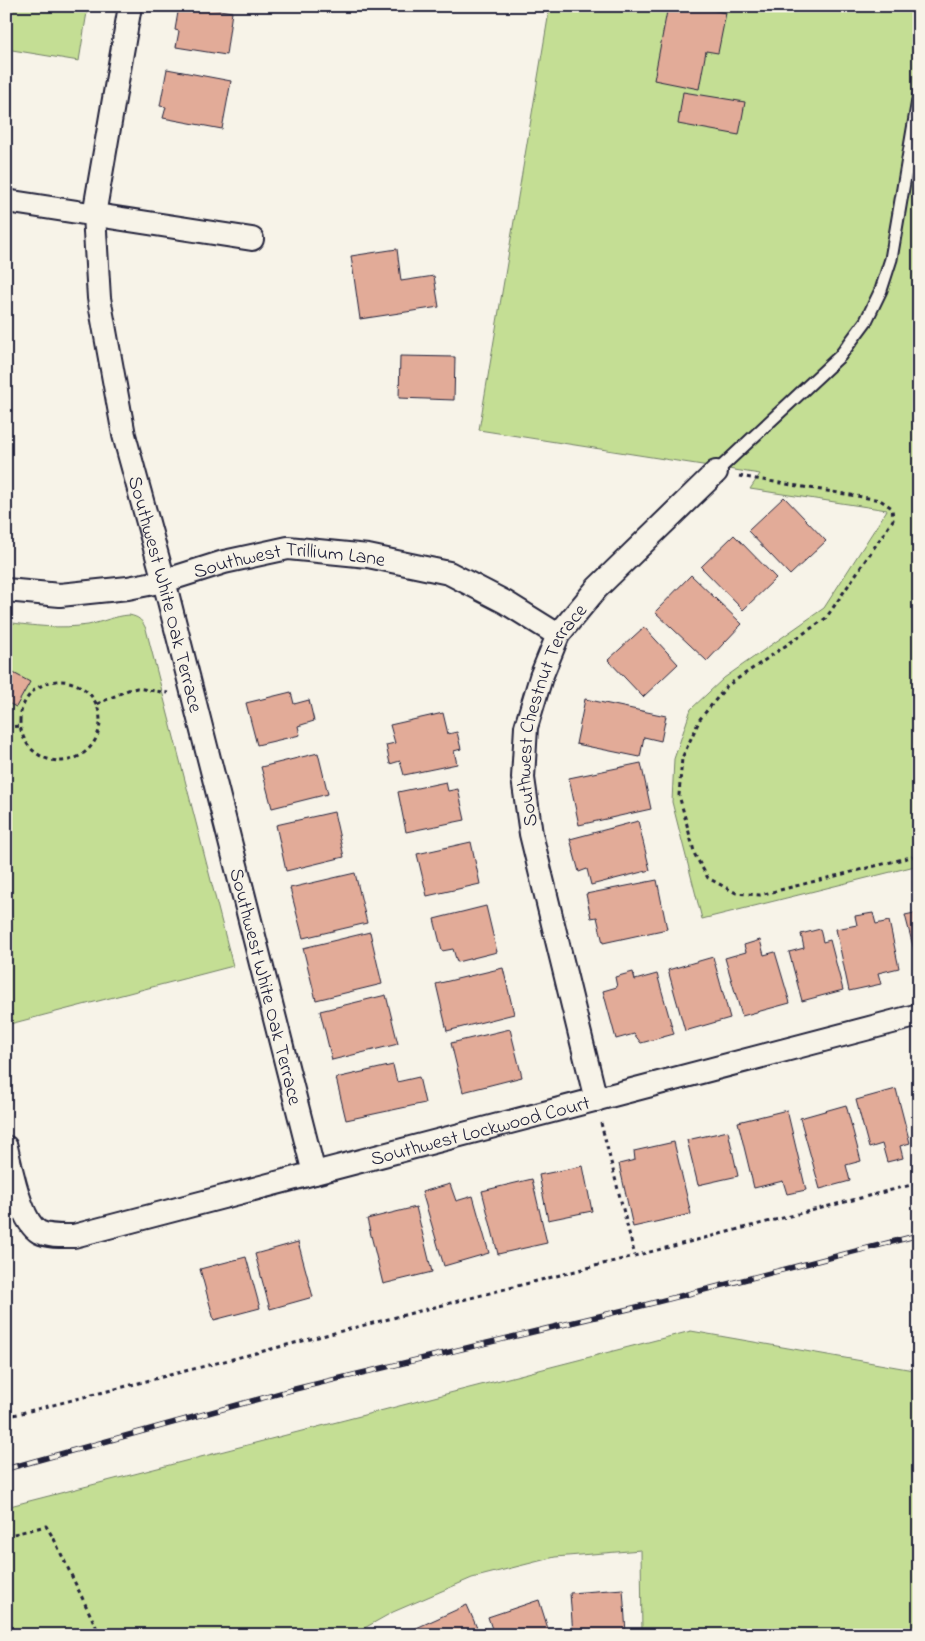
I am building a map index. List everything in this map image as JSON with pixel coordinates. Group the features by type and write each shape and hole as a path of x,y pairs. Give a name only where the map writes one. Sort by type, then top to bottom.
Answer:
{"street":[{"name":"Southwest White Oak Terrace","path":"130,6 94,215 99,298 124,435 164,581 314,1173"},
{"path":"6,201 252,239"},
{"name":"Southwest Chestnut Terrace","path":"596,1100 531,834 522,778 526,727 541,677 558,635 597,588 716,472"},
{"name":"Southwest Trillium Lane","path":"6,590 60,595 128,588 164,581 224,562 288,548 368,556 449,573 505,602 558,635"},
{"name":"Southwest Lockwood Court","path":"6,1147 21,1204 27,1219 39,1232 54,1236 74,1236 919,1016"}],"lane":[{"path":"716,472 840,356 866,321 881,290 891,259 919,94"}],"path":[{"path":"716,472 880,500 892,508 893,520 826,618 727,686 700,719 682,758 679,795 695,855 708,878 736,894 760,895 919,855"},
{"path":"56,682 68,682 80,686 90,694 96,704 100,718 99,731 93,744 84,754 71,760 58,761 44,757 33,750 25,739 21,726 21,714 33,692 43,685 56,682"},
{"path":"96,704 128,690 138,688 194,698"},
{"path":"6,727 21,726"},
{"path":"596,1100 635,1256"},
{"path":"6,1417 919,1183"},
{"path":"6,1536 46,1526 100,1635"}],"green space":[{"path":"6,6 88,6 79,61 6,49"},
{"path":"550,6 919,6 919,865 702,919 672,802 674,759 691,709 724,678 824,608 887,510 750,489 760,474 479,430"},
{"path":"129,615 140,619 146,629 233,966 6,1025 6,622 36,626 67,627 88,625"},
{"path":"691,1331 919,1371 919,1635 642,1635 641,1550 555,1557 472,1578 393,1612 352,1635 6,1635 6,1507"}],"building":[{"path":"179,6 195,6 232,12 226,55 176,47 179,31 175,30"},
{"path":"668,6 692,6 726,13 718,53 706,51 699,89 654,80"},
{"path":"167,69 231,81 222,129 163,118 166,107 160,106"},
{"path":"683,92 745,102 739,135 678,124"},
{"path":"397,249 401,281 434,276 439,307 360,319 351,256"},
{"path":"400,356 455,357 454,400 399,398"},
{"path":"784,497 826,541 790,575 748,531"},
{"path":"734,535 776,578 743,610 701,567"},
{"path":"691,575 742,624 707,661 655,612"},
{"path":"644,627 678,664 643,697 608,660"},
{"path":"6,669 30,682 16,707 6,702"},
{"path":"291,692 294,704 309,700 314,721 298,726 300,735 257,745 246,703"},
{"path":"585,699 666,716 661,741 644,737 640,757 576,744"},
{"path":"443,713 448,734 457,732 461,749 454,751 457,764 404,775 400,761 390,764 386,745 395,743 390,725"},
{"path":"318,753 328,794 272,808 261,767"},
{"path":"641,763 651,809 579,825 569,778"},
{"path":"446,782 448,791 458,789 465,820 406,832 398,792"},
{"path":"334,812 344,857 286,871 276,825"},
{"path":"638,821 650,870 591,885 587,869 579,872 570,839"},
{"path":"471,842 480,884 427,896 417,854"},
{"path":"355,873 367,923 303,938 290,888"},
{"path":"657,880 667,929 603,943 597,917 591,918 586,894"},
{"path":"486,906 497,952 457,962 453,949 442,951 434,919"},
{"path":"919,912 919,969 905,915"},
{"path":"873,913 876,924 889,921 899,968 878,973 881,984 849,991 836,929 857,925 855,916"},
{"path":"820,929 823,942 830,940 843,990 802,1001 789,952 804,948 801,934"},
{"path":"370,932 382,984 316,1000 303,948"},
{"path":"760,940 764,955 775,952 790,1003 742,1016 725,958 746,952 744,945"},
{"path":"713,957 730,1018 685,1031 668,970"},
{"path":"503,968 514,1014 447,1031 436,984"},
{"path":"633,972 635,980 657,974 674,1034 641,1043 634,1034 616,1039 603,991 617,987 615,977"},
{"path":"386,995 398,1044 332,1060 320,1011"},
{"path":"510,1029 522,1077 463,1092 451,1043"},
{"path":"393,1065 397,1082 419,1077 425,1103 346,1120 336,1078"},
{"path":"896,1089 910,1143 900,1146 903,1158 887,1162 882,1144 869,1148 856,1100"},
{"path":"846,1105 861,1161 846,1165 850,1181 820,1189 800,1118"},
{"path":"787,1110 806,1190 787,1194 783,1181 754,1188 738,1122"},
{"path":"728,1131 738,1176 698,1185 687,1140"},
{"path":"674,1142 691,1214 633,1227 619,1164 635,1160 634,1151"},
{"path":"583,1166 592,1211 548,1220 539,1175"},
{"path":"532,1179 547,1243 498,1254 482,1191"},
{"path":"450,1184 456,1201 473,1196 489,1253 444,1266 422,1192"},
{"path":"416,1207 432,1272 383,1284 367,1219"},
{"path":"298,1242 313,1297 270,1309 255,1254"},
{"path":"246,1257 260,1308 214,1320 200,1269"},
{"path":"623,1589 626,1633 573,1635 570,1593"},
{"path":"539,1600 550,1635 494,1635 488,1617"},
{"path":"467,1605 480,1635 414,1635 412,1630"}],"railway":[{"path":"6,1469 295,1389 637,1307 919,1235"}]}
